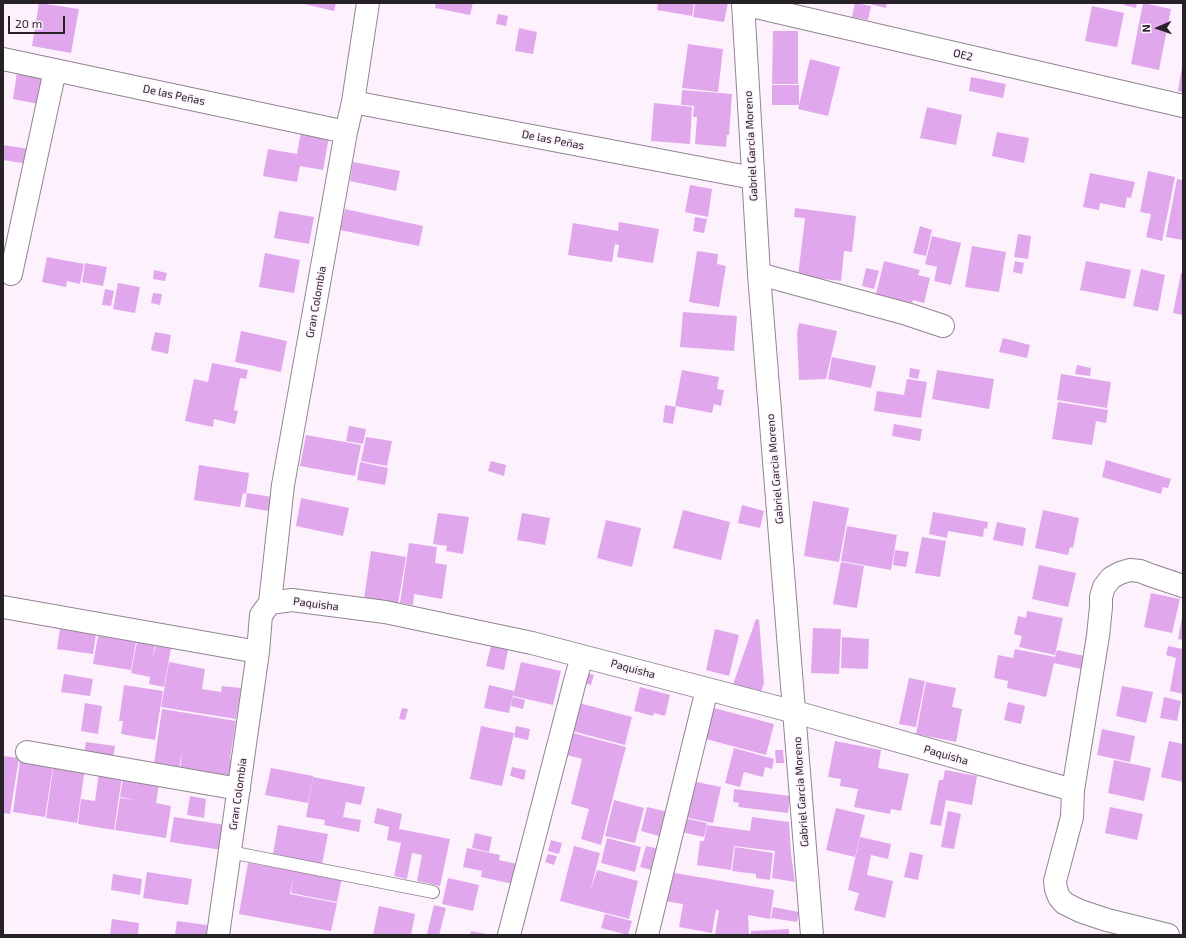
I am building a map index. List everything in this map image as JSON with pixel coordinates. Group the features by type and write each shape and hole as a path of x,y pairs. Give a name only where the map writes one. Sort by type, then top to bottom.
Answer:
{"street":[{"name":"Gran Colombia","path":"270,603 283,485 346,132 353,102 368,3"},
{"name":"OE2","path":"743,4 1183,106"},
{"name":"Gabriel Garcia Moreno","path":"743,4 759,274 812,935"},
{"name":"De las Peñas","path":"3,59 346,132"},
{"path":"11,274 55,70"},
{"name":"De las Peñas","path":"353,102 753,178"},
{"path":"759,274 907,314 943,326"},
{"path":"1168,935 1128,930 1107,920 1072,908 1064,903 1059,897 1055,881 1072,817 1073,790 1098,636 1101,597 1104,587 1111,578 1130,570 1140,571 1183,586"},
{"name":"Paquisha","path":"270,603 292,600 385,612 532,643 795,712 1073,790"},
{"path":"3,607 258,652 261,615 270,603"},
{"name":"Gran Colombia","path":"218,935 258,652"},
{"path":"509,935 582,656"},
{"path":"647,935 707,689"},
{"path":"27,752 239,789"}],"lane":[{"path":"230,852 433,892"}],"building":[{"path":"39,3 79,9 71,53 32,46"},
{"path":"304,3 336,3 334,11"},
{"path":"436,3 473,3 470,15 435,8"},
{"path":"658,3 694,3 692,16 657,10"},
{"path":"695,3 728,3 724,22 693,17"},
{"path":"855,3 871,6 868,20 852,17"},
{"path":"869,3 887,3 886,8"},
{"path":"1124,3 1137,3 1136,8 1124,5"},
{"path":"1143,3 1171,9 1159,70 1131,64"},
{"path":"1092,6 1124,13 1117,47 1085,41"},
{"path":"498,14 508,16 506,26 496,24"},
{"path":"519,28 537,32 533,54 515,51"},
{"path":"773,31 798,31 798,84 772,84"},
{"path":"688,44 723,49 718,92 682,88"},
{"path":"810,59 840,67 828,116 798,109"},
{"path":"1183,67 1183,92 1178,91"},
{"path":"17,72 48,78 44,105 13,99"},
{"path":"971,77 1006,84 1003,98 969,91"},
{"path":"772,85 799,85 799,105 772,105"},
{"path":"682,90 732,94 729,135 727,135 726,147 695,144 697,117 693,117 694,106 681,105"},
{"path":"654,103 692,107 690,144 651,141"},
{"path":"927,107 962,115 956,145 920,138"},
{"path":"301,132 329,137 323,170 300,166 297,182 263,176 268,149 297,154"},
{"path":"997,132 1029,138 1024,163 992,156"},
{"path":"3,145 30,149 28,164 3,160"},
{"path":"353,162 400,171 396,191 350,181"},
{"path":"1148,171 1175,177 1162,241 1146,237 1151,214 1140,212"},
{"path":"1090,173 1135,182 1131,198 1127,197 1125,208 1100,203 1099,210 1083,207"},
{"path":"1177,179 1183,180 1183,240 1166,237"},
{"path":"690,185 712,189 708,217 685,212"},
{"path":"795,208 856,216 852,252 844,251 841,281 798,276 805,218 794,217"},
{"path":"345,209 423,226 419,246 340,230"},
{"path":"279,211 314,217 309,244 274,238"},
{"path":"695,217 707,219 704,233 693,231"},
{"path":"619,222 659,229 653,263 617,257 619,245 615,244 612,262 568,255 573,223 618,231"},
{"path":"920,226 932,230 926,256 913,253"},
{"path":"1018,234 1031,236 1028,259 1014,257"},
{"path":"932,236 961,243 951,285 934,281 937,267 925,264"},
{"path":"972,246 1006,252 999,292 965,287"},
{"path":"697,251 718,254 717,264 726,266 719,307 689,302"},
{"path":"265,253 300,260 294,293 259,287"},
{"path":"47,257 84,264 80,284 67,281 66,287 42,282"},
{"path":"884,261 920,270 918,275 930,278 924,303 913,300 912,303 876,294"},
{"path":"1015,261 1024,263 1022,274 1013,272"},
{"path":"1086,261 1131,270 1125,299 1080,290"},
{"path":"85,263 107,267 103,286 82,282"},
{"path":"866,268 879,271 874,289 862,286"},
{"path":"1141,269 1165,275 1158,311 1133,306"},
{"path":"154,270 167,273 165,281 153,279"},
{"path":"1181,273 1183,273 1183,315 1173,313"},
{"path":"118,283 140,287 135,313 113,309"},
{"path":"105,289 114,291 111,306 102,305"},
{"path":"153,293 162,294 160,305 151,303"},
{"path":"683,312 737,316 734,351 680,347"},
{"path":"799,323 837,331 826,379 799,380 797,332"},
{"path":"241,331 287,341 281,372 235,362"},
{"path":"155,332 171,335 168,354 151,350"},
{"path":"1003,338 1030,345 1027,358 999,352"},
{"path":"832,357 876,366 871,388 828,379"},
{"path":"212,363 248,370 246,379 240,378 234,410 238,411 235,424 214,419 213,427 185,421 194,379 208,382"},
{"path":"1077,365 1091,368 1090,376 1075,374"},
{"path":"910,368 920,370 918,379 909,377"},
{"path":"682,370 719,377 717,389 724,390 721,406 714,404 712,413 675,406"},
{"path":"937,370 994,379 989,409 932,399"},
{"path":"1061,374 1111,382 1107,408 1057,400"},
{"path":"907,379 927,382 921,418 874,411 877,391 904,395"},
{"path":"1058,402 1108,410 1106,423 1096,421 1092,445 1052,439"},
{"path":"665,405 676,407 673,424 663,422"},
{"path":"894,424 922,429 920,441 892,436"},
{"path":"349,426 366,429 363,444 346,441"},
{"path":"306,435 361,445 355,476 300,466"},
{"path":"366,437 392,441 387,466 361,461"},
{"path":"1106,460 1171,479 1168,488 1163,487 1161,494 1102,477"},
{"path":"491,461 506,465 504,476 488,471"},
{"path":"360,462 388,468 385,485 357,480"},
{"path":"199,465 249,473 246,494 243,493 240,507 194,500"},
{"path":"247,493 272,497 269,511 245,507"},
{"path":"301,498 349,508 343,536 296,526"},
{"path":"813,501 849,508 839,562 804,556"},
{"path":"742,505 764,511 760,528 738,523"},
{"path":"683,510 730,522 721,560 673,548"},
{"path":"1043,510 1079,518 1073,548 1070,547 1068,555 1035,548"},
{"path":"933,512 988,522 987,529 984,528 983,537 948,531 947,538 929,534"},
{"path":"438,513 469,517 463,554 446,551 447,546 433,544"},
{"path":"522,513 550,518 545,545 517,540"},
{"path":"606,520 641,528 632,567 597,558"},
{"path":"997,522 1026,528 1023,546 993,540"},
{"path":"847,526 897,535 891,570 841,561"},
{"path":"922,537 946,541 940,577 915,573"},
{"path":"409,543 437,547 435,563 447,565 442,599 414,594 413,605 400,603"},
{"path":"895,550 909,552 906,567 893,565"},
{"path":"371,551 406,557 398,604 364,599"},
{"path":"841,562 864,566 857,608 833,604"},
{"path":"1039,565 1076,573 1068,607 1032,599"},
{"path":"1151,593 1180,599 1172,633 1144,627"},
{"path":"1027,611 1063,618 1055,655 1019,647 1022,636 1014,634 1018,616 1026,618"},
{"path":"1183,617 1183,640 1178,639"},
{"path":"756,619 759,620 764,683 759,697 732,687"},
{"path":"813,628 841,629 839,674 811,673"},
{"path":"60,629 96,634 93,654 57,649"},
{"path":"715,629 739,635 729,676 706,670"},
{"path":"98,636 136,642 131,670 93,664"},
{"path":"842,637 869,639 868,669 841,668"},
{"path":"137,642 155,645 152,660 156,645 171,648 164,687 149,684 150,677 131,673"},
{"path":"491,646 508,650 504,670 486,666"},
{"path":"1168,646 1183,649 1183,694 1170,691 1176,658 1166,655"},
{"path":"1015,649 1055,657 1057,650 1089,657 1086,670 1054,663 1046,697 1007,688 1008,681 994,678 998,655 1013,658"},
{"path":"169,662 205,669 202,689 221,692 222,686 241,688 236,719 161,707"},
{"path":"521,662 561,671 553,705 513,696"},
{"path":"583,672 594,675 591,685 581,682"},
{"path":"64,674 93,679 90,696 61,692"},
{"path":"909,678 925,681 916,727 899,724"},
{"path":"926,682 956,688 952,707 962,709 956,742 916,734"},
{"path":"124,685 163,691 155,740 121,734 123,721 119,721"},
{"path":"489,685 514,691 509,713 484,708"},
{"path":"1122,686 1153,692 1146,723 1116,716"},
{"path":"640,687 670,695 665,716 654,713 653,716 634,711"},
{"path":"513,697 525,700 523,709 511,706"},
{"path":"1164,697 1181,701 1177,721 1160,718"},
{"path":"1008,702 1025,706 1021,724 1004,720"},
{"path":"85,703 102,706 98,734 81,731"},
{"path":"579,703 632,717 625,745 572,731"},
{"path":"710,707 774,724 766,755 702,738"},
{"path":"402,708 408,709 405,720 399,719"},
{"path":"162,709 236,721 230,759 232,759 229,779 180,771 182,751 178,775 153,771"},
{"path":"481,726 514,733 502,786 470,779"},
{"path":"516,726 530,729 528,740 514,737"},
{"path":"1102,729 1135,736 1130,762 1097,755"},
{"path":"573,733 626,747 620,769 567,755"},
{"path":"835,741 881,750 878,768 909,774 901,811 891,809 890,814 854,807 858,789 840,786 841,779 828,777"},
{"path":"1169,741 1183,744 1183,782 1161,777"},
{"path":"86,742 115,746 113,759 84,754"},
{"path":"734,748 774,759 772,769 765,767 763,777 744,772 740,787 725,783"},
{"path":"775,750 783,750 784,763 776,763"},
{"path":"3,756 19,758 10,814 3,813"},
{"path":"582,759 620,769 601,845 581,839 589,809 571,804"},
{"path":"1114,760 1151,768 1144,801 1108,793"},
{"path":"20,761 53,766 45,817 13,812"},
{"path":"54,763 85,768 77,823 46,818"},
{"path":"100,766 123,770 114,830 78,824 81,799 95,801"},
{"path":"512,767 526,770 524,780 510,776"},
{"path":"271,768 313,776 308,803 265,795"},
{"path":"945,770 977,776 972,805 946,800 941,826 930,824 939,780 943,780"},
{"path":"124,772 160,777 156,803 171,806 166,838 115,830 120,798 136,800 120,797"},
{"path":"313,777 365,787 361,805 346,802 343,817 361,820 359,832 324,825 325,820 306,817"},
{"path":"692,781 721,787 713,823 684,817"},
{"path":"734,789 790,796 788,813 738,807 739,803 733,802"},
{"path":"190,796 206,799 204,818 187,815"},
{"path":"614,800 644,808 635,843 605,836"},
{"path":"647,807 668,812 662,837 641,831"},
{"path":"1110,807 1143,814 1137,840 1105,833"},
{"path":"377,808 402,814 399,829 450,839 440,886 417,881 422,855 412,853 407,879 394,876 401,843 387,840 389,827 374,823"},
{"path":"836,808 865,815 855,857 826,850"},
{"path":"948,811 961,814 954,849 941,847"},
{"path":"174,817 226,825 222,850 170,842"},
{"path":"752,817 789,822 795,882 772,878 775,851 734,846 731,870 697,865 700,841 704,841 707,825 750,831"},
{"path":"684,818 707,823 704,837 681,832"},
{"path":"278,825 328,834 322,864 273,854"},
{"path":"475,833 492,837 489,852 472,848"},
{"path":"860,837 891,844 888,859 871,855 867,875 893,881 885,918 854,910 859,893 848,890"},
{"path":"607,838 641,847 635,872 601,863"},
{"path":"551,840 562,843 559,854 548,851"},
{"path":"574,846 600,853 590,892 597,870 638,881 629,919 560,901"},
{"path":"646,846 664,850 658,872 640,867"},
{"path":"735,847 773,853 770,880 756,878 756,874 732,871"},
{"path":"467,848 500,855 499,860 517,864 513,884 481,877 482,871 463,867"},
{"path":"910,852 923,855 918,880 904,877"},
{"path":"548,854 557,856 554,865 545,862"},
{"path":"248,863 295,871 295,868 342,877 337,902 291,893 293,877 290,894 337,903 331,931 239,914"},
{"path":"147,872 192,879 188,905 143,898"},
{"path":"669,872 774,890 770,919 748,915 749,935 715,935 719,910 716,910 712,933 679,927 683,904 664,901"},
{"path":"113,874 142,879 140,895 111,890"},
{"path":"448,878 479,885 473,911 442,904"},
{"path":"434,905 446,908 439,935 427,934"},
{"path":"379,906 415,914 411,935 373,935"},
{"path":"773,907 799,912 797,922 771,918"},
{"path":"605,914 632,921 628,935 601,928"},
{"path":"112,919 139,923 138,935 110,935"},
{"path":"177,921 207,925 206,935 175,935"},
{"path":"789,929 789,935 751,935 751,931"},
{"path":"471,931 486,934 486,935 470,935"}]}
